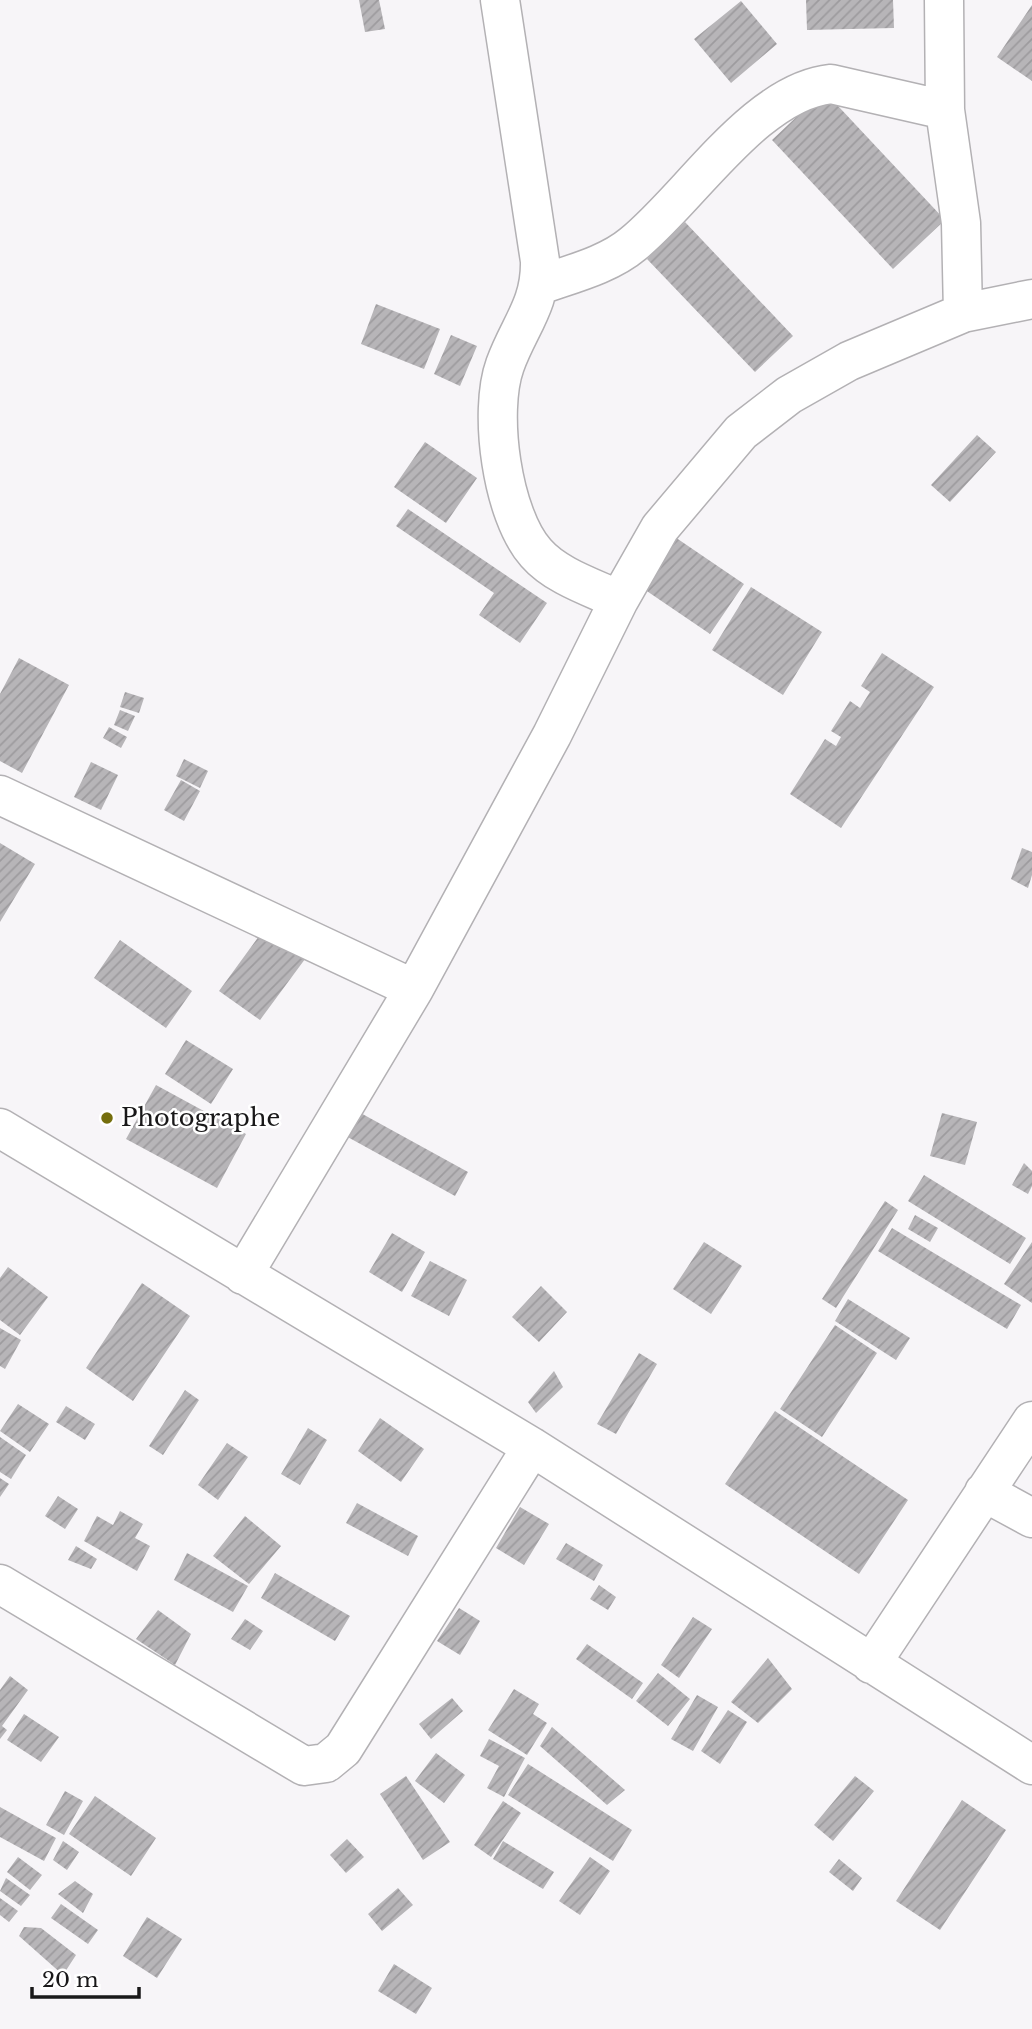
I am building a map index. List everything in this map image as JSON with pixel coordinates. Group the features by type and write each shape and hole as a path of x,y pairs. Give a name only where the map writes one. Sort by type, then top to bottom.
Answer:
{"street":[{"path":"500,0 540,261 540,285 504,366 496,409 500,456 519,528 536,554 556,570 619,600"},
{"path":"944,0 945,110 961,223 963,313"},
{"path":"540,285 618,255 666,212 714,160 768,114 813,86 831,84 945,110"},
{"path":"243,1275 414,989 552,735 619,600 660,528 741,432 789,395 849,361 963,313 1032,299"},
{"path":"0,795 414,989"},
{"path":"0,1128 532,1447 1032,1765"},
{"path":"871,1664 1032,1421"},
{"path":"0,1584 304,1766 326,1763 343,1749 532,1447"},
{"path":"984,1492 1032,1518"}],"building":[{"path":"359,0 379,0 385,29 365,32"},
{"path":"806,0 893,0 894,28 807,30"},
{"path":"741,1 777,44 731,83 694,39"},
{"path":"1032,5 1032,81 997,57"},
{"path":"824,91 945,220 893,269 772,140"},
{"path":"685,222 793,336 755,372 647,259"},
{"path":"376,304 440,329 424,369 361,344"},
{"path":"451,335 477,346 460,386 434,374"},
{"path":"977,435 996,452 950,502 931,485"},
{"path":"425,442 477,478 446,523 394,487"},
{"path":"408,509 547,603 520,643 479,615 494,593 396,526"},
{"path":"669,533 744,584 710,634 635,583"},
{"path":"751,587 822,632 783,695 712,650"},
{"path":"882,653 934,687 841,828 790,794 825,739 836,746 841,737 831,731 850,701 860,708 870,692 861,686"},
{"path":"19,658 69,685 22,773 0,761 0,694"},
{"path":"125,692 144,698 139,713 120,707"},
{"path":"120,710 135,716 128,731 114,725"},
{"path":"109,727 127,737 121,748 103,738"},
{"path":"184,759 208,771 200,788 176,776"},
{"path":"91,762 118,775 101,810 74,797"},
{"path":"181,780 200,791 184,821 164,810"},
{"path":"0,843 35,864 0,922"},
{"path":"1022,848 1032,852 1032,875 1028,888 1011,879"},
{"path":"267,925 308,955 260,1020 219,991"},
{"path":"120,940 192,991 166,1028 94,978"},
{"path":"186,1040 233,1069 211,1104 165,1074"},
{"path":"156,1085 246,1134 217,1188 126,1139"},
{"path":"357,1111 468,1172 455,1196 344,1135"},
{"path":"942,1113 977,1122 965,1165 930,1156"},
{"path":"1024,1163 1032,1171 1032,1186 1028,1194 1012,1185"},
{"path":"924,1175 1026,1238 1010,1264 908,1201"},
{"path":"885,1201 898,1210 836,1308 822,1299"},
{"path":"915,1215 938,1228 930,1242 908,1229"},
{"path":"892,1228 1021,1305 1007,1329 878,1251"},
{"path":"392,1233 425,1252 402,1292 369,1272"},
{"path":"704,1242 742,1266 711,1314 673,1289"},
{"path":"1032,1242 1032,1303 1004,1284"},
{"path":"430,1261 467,1280 449,1316 411,1296"},
{"path":"8,1267 48,1297 20,1335 0,1320 0,1278"},
{"path":"142,1283 190,1316 133,1401 86,1368"},
{"path":"541,1286 567,1312 539,1342 512,1317"},
{"path":"848,1299 910,1338 896,1360 835,1321"},
{"path":"835,1325 877,1353 822,1437 780,1409"},
{"path":"0,1328 21,1340 5,1369 0,1366"},
{"path":"639,1353 657,1364 616,1434 597,1424"},
{"path":"554,1371 563,1387 536,1413 528,1402"},
{"path":"185,1390 199,1400 163,1455 149,1446"},
{"path":"18,1404 49,1424 30,1452 0,1431"},
{"path":"66,1406 95,1424 85,1440 56,1422"},
{"path":"775,1411 908,1500 859,1574 725,1484"},
{"path":"380,1418 424,1449 401,1482 358,1451"},
{"path":"308,1428 327,1440 300,1485 281,1474"},
{"path":"0,1437 26,1455 11,1479 0,1472"},
{"path":"227,1443 248,1457 218,1500 198,1485"},
{"path":"0,1478 9,1484 0,1497"},
{"path":"58,1496 78,1509 65,1529 45,1516"},
{"path":"357,1503 418,1536 408,1556 346,1523"},
{"path":"520,1507 549,1524 524,1565 496,1548"},
{"path":"120,1511 143,1524 135,1538 150,1546 137,1571 84,1541 97,1516 113,1525"},
{"path":"245,1516 281,1546 249,1584 213,1556"},
{"path":"566,1543 603,1565 594,1581 556,1559"},
{"path":"76,1546 97,1559 91,1569 68,1560"},
{"path":"187,1553 248,1586 233,1612 174,1580"},
{"path":"275,1573 350,1616 335,1641 261,1598"},
{"path":"599,1585 616,1597 608,1610 590,1599"},
{"path":"459,1608 480,1621 460,1655 437,1641"},
{"path":"158,1610 191,1634 175,1665 136,1639"},
{"path":"693,1617 712,1629 679,1678 661,1665"},
{"path":"245,1619 263,1631 250,1650 231,1639"},
{"path":"587,1644 643,1683 632,1699 576,1659"},
{"path":"768,1658 792,1689 758,1723 731,1702"},
{"path":"658,1673 690,1699 668,1726 636,1701"},
{"path":"10,1676 28,1690 2,1726 7,1730 0,1739 0,1690"},
{"path":"514,1689 539,1704 533,1714 547,1723 527,1755 488,1730"},
{"path":"697,1695 718,1707 693,1751 671,1739"},
{"path":"452,1698 463,1711 431,1739 419,1724"},
{"path":"728,1710 747,1722 720,1764 701,1751"},
{"path":"24,1714 59,1737 41,1762 7,1740"},
{"path":"552,1727 625,1790 607,1805 540,1746"},
{"path":"489,1739 525,1758 504,1797 487,1788 499,1766 480,1756"},
{"path":"436,1753 465,1775 444,1803 415,1781"},
{"path":"528,1764 632,1830 613,1861 508,1795"},
{"path":"406,1776 450,1842 423,1860 380,1794"},
{"path":"855,1776 874,1791 833,1841 814,1825"},
{"path":"65,1791 83,1801 64,1835 46,1825"},
{"path":"95,1796 156,1838 131,1876 69,1834"},
{"path":"962,1800 1006,1830 940,1930 896,1901"},
{"path":"503,1801 521,1813 491,1857 474,1845"},
{"path":"0,1807 56,1838 44,1861 0,1837"},
{"path":"347,1839 364,1857 346,1873 330,1855"},
{"path":"63,1841 79,1852 67,1870 53,1860"},
{"path":"503,1841 554,1872 543,1889 493,1859"},
{"path":"18,1857 42,1875 30,1890 7,1872"},
{"path":"590,1857 610,1871 580,1915 559,1901"},
{"path":"839,1859 862,1878 853,1891 829,1872"},
{"path":"6,1878 30,1895 21,1906 0,1891"},
{"path":"75,1881 93,1894 83,1913 58,1894"},
{"path":"398,1888 413,1905 382,1931 368,1914"},
{"path":"0,1898 18,1911 9,1922 0,1915"},
{"path":"61,1904 98,1930 88,1944 51,1918"},
{"path":"147,1917 182,1939 157,1978 123,1956"},
{"path":"24,1927 41,1928 76,1955 63,1975 19,1936"},
{"path":"394,1964 432,1988 416,2014 378,1991"}],"place":[{"name":"Photographe","path":"107,1118"}]}
